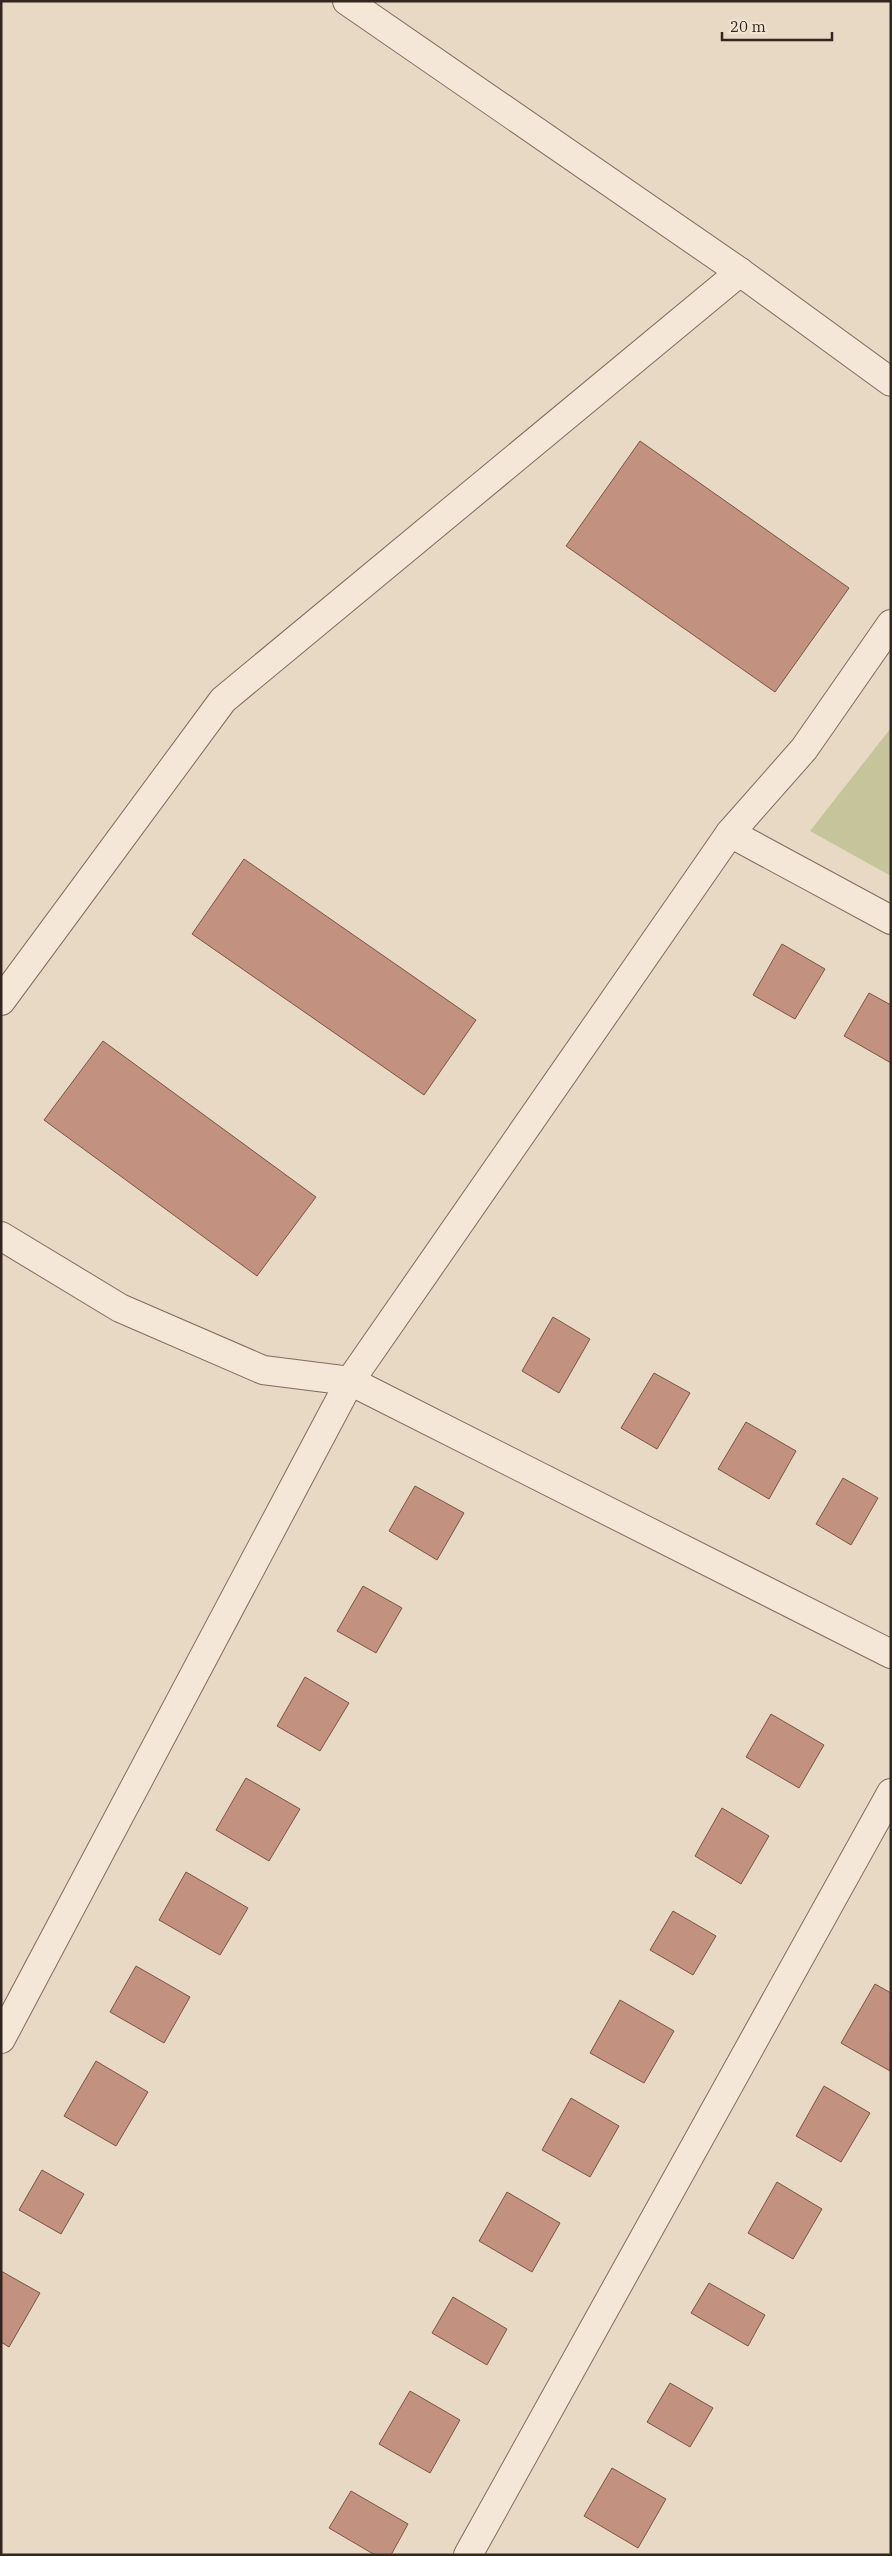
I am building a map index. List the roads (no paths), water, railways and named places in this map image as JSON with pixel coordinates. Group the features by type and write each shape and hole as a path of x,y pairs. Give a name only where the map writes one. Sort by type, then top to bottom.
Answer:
{"street":[{"path":"347,1 740,272 891,382"},
{"path":"1,1001 223,700 740,272"},
{"path":"1,2039 350,1381 730,833 804,749 891,624"},
{"path":"730,833 891,920"},
{"path":"1,1236 120,1308 263,1370 350,1381 891,1654"},
{"path":"468,2555 891,1793"}]}
